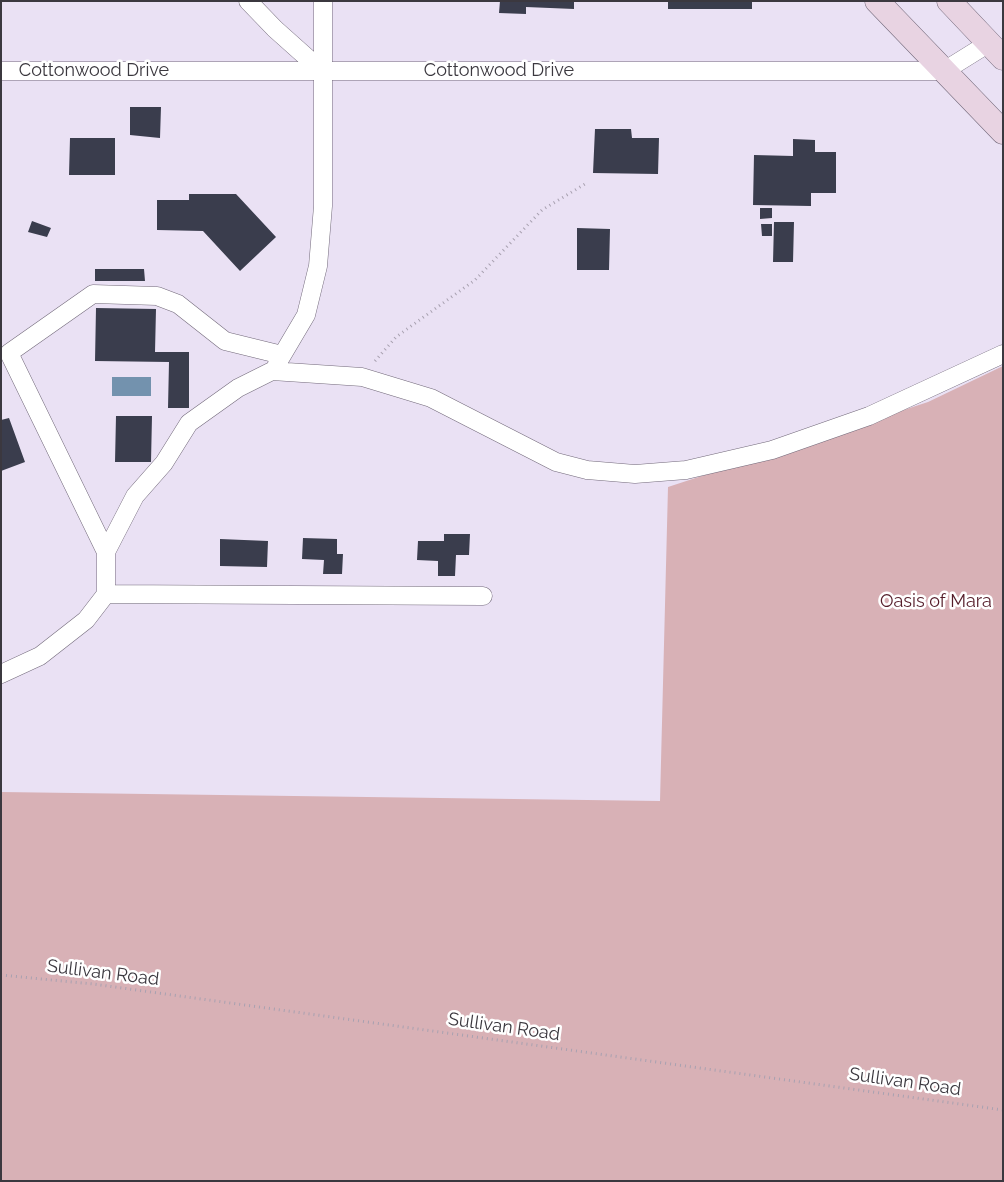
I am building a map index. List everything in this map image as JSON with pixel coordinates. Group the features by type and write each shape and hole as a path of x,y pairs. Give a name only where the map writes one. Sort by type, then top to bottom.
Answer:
{"street":[{"path":"248,1 275,29 322,70"},
{"path":"272,371 306,315 318,266 323,206 323,1"},
{"path":"877,1 1003,132"},
{"path":"944,71 996,51 949,1"},
{"name":"Cottonwood Drive","path":"1,71 944,71"},
{"path":"1,674 40,656 86,620 106,594 106,552 5,353 93,294 157,296 178,304 225,341 282,354"},
{"path":"106,552 135,496 164,463 189,423 238,388 272,371 362,377 431,398 556,462 587,470 635,474 686,470 772,450 869,416 1003,354"},
{"path":"106,594 483,596"}],"path":[{"path":"362,377 396,337 475,280 542,210 585,184"},
{"name":"Sullivan Road","path":"1,975 102,985 1003,1110"}],"green space":[{"name":"Oasis of Mara","path":"1003,366 1003,1181 1,1181 1,792 660,801 668,487 928,402"}],"water":[{"path":"112,377 151,377 151,396 112,396"}],"building":[{"path":"500,1 574,1 574,9 526,7 526,14 499,13"},
{"path":"668,1 752,1 752,9 668,9"},
{"path":"130,107 161,107 160,138 130,135"},
{"path":"595,129 631,129 632,138 659,138 658,174 593,173"},
{"path":"70,138 115,138 115,175 69,175"},
{"path":"793,139 815,140 815,152 836,152 836,193 811,193 811,206 753,205 754,155 793,156"},
{"path":"189,194 236,194 276,237 240,271 203,231 157,230 157,200 189,200"},
{"path":"760,208 772,208 772,218 760,219"},
{"path":"32,221 51,228 47,237 28,232"},
{"path":"774,222 794,222 793,262 773,262"},
{"path":"761,224 772,224 772,236 762,236"},
{"path":"577,228 610,229 609,270 577,270"},
{"path":"95,269 144,269 145,281 95,281"},
{"path":"96,308 156,309 155,352 189,352 189,408 168,408 169,362 95,361"},
{"path":"116,416 152,416 151,462 115,462"},
{"path":"9,418 25,462 1,471 1,420"},
{"path":"444,534 470,534 469,555 456,555 455,576 438,576 438,561 417,560 418,541 444,541"},
{"path":"303,538 337,539 337,554 343,554 342,574 323,574 324,560 302,559"},
{"path":"220,539 268,541 267,567 220,566"}]}
